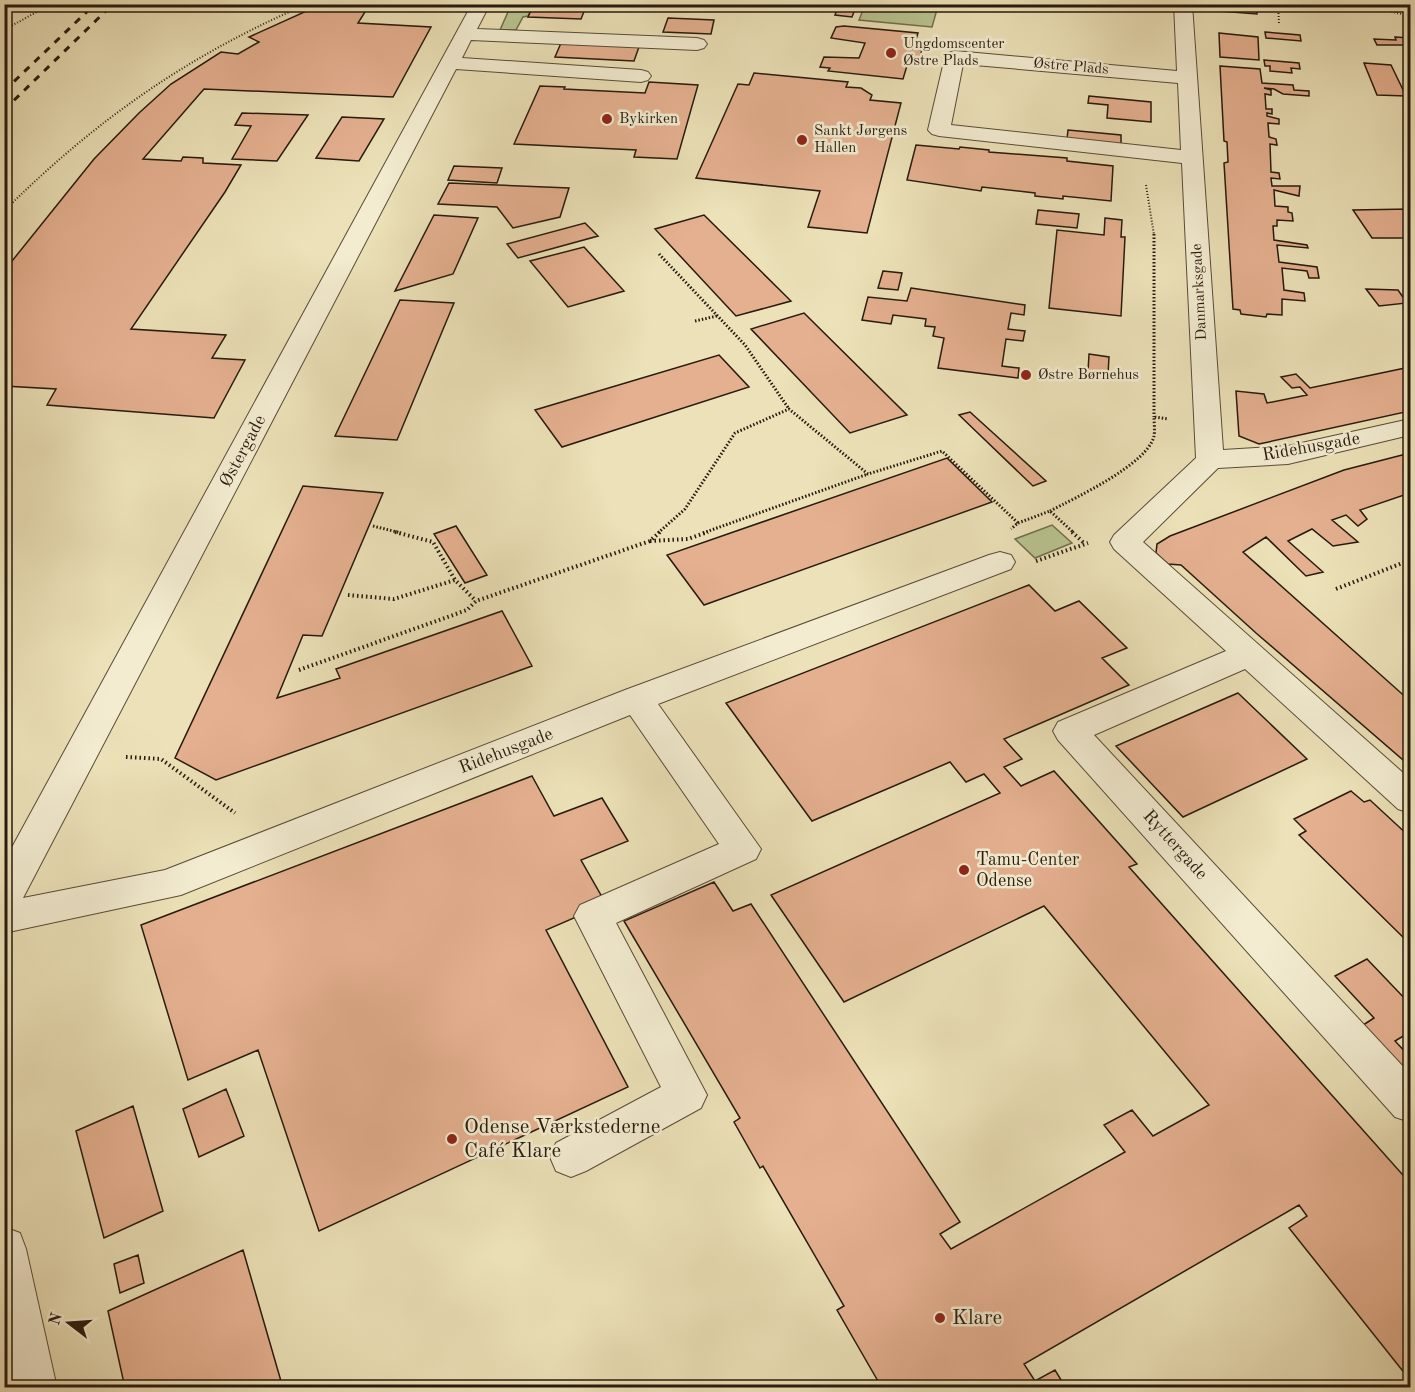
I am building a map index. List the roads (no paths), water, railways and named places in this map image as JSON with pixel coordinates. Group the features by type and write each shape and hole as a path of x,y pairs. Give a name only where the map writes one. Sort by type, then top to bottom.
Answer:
{"street":[{"name":"Østergade","path":"4,898 480,4"},
{"name":"Danmarksgade","path":"1183,4 1210,460"},
{"path":"465,34 697,44"},
{"name":"Østre Plads","path":"1187,78 955,57 939,130 1193,158"},
{"path":"450,63 641,76"},
{"name":"Ridehusgade","path":"1210,460 1288,455 1410,427"},
{"path":"1210,460 1125,542 1410,799"},
{"name":"Ridehusgade","path":"4,917 168,884 637,699 1000,562"},
{"name":"Ryttergade","path":"1249,654 1070,731 1410,1103"},
{"path":"571,1157 686,1095 593,916 743,849 637,699"},
{"path":"4,1249 33,1388"}],"railway":[{"path":"4,91 95,4"},
{"path":"4,110 113,4"}],"place":[{"name":"Ungdomscenter Østre Plads","path":"891,53"},
{"name":"Bykirken","path":"607,119"},
{"name":"Sankt Jørgens Hallen","path":"802,140"},
{"name":"Østre Børnehus","path":"1026,375"},
{"name":"Tamu-Center Odense","path":"964,870"},
{"name":"Odense Værkstederne Café Klare","path":"452,1139"},
{"name":"Klare","path":"940,1318"}]}
